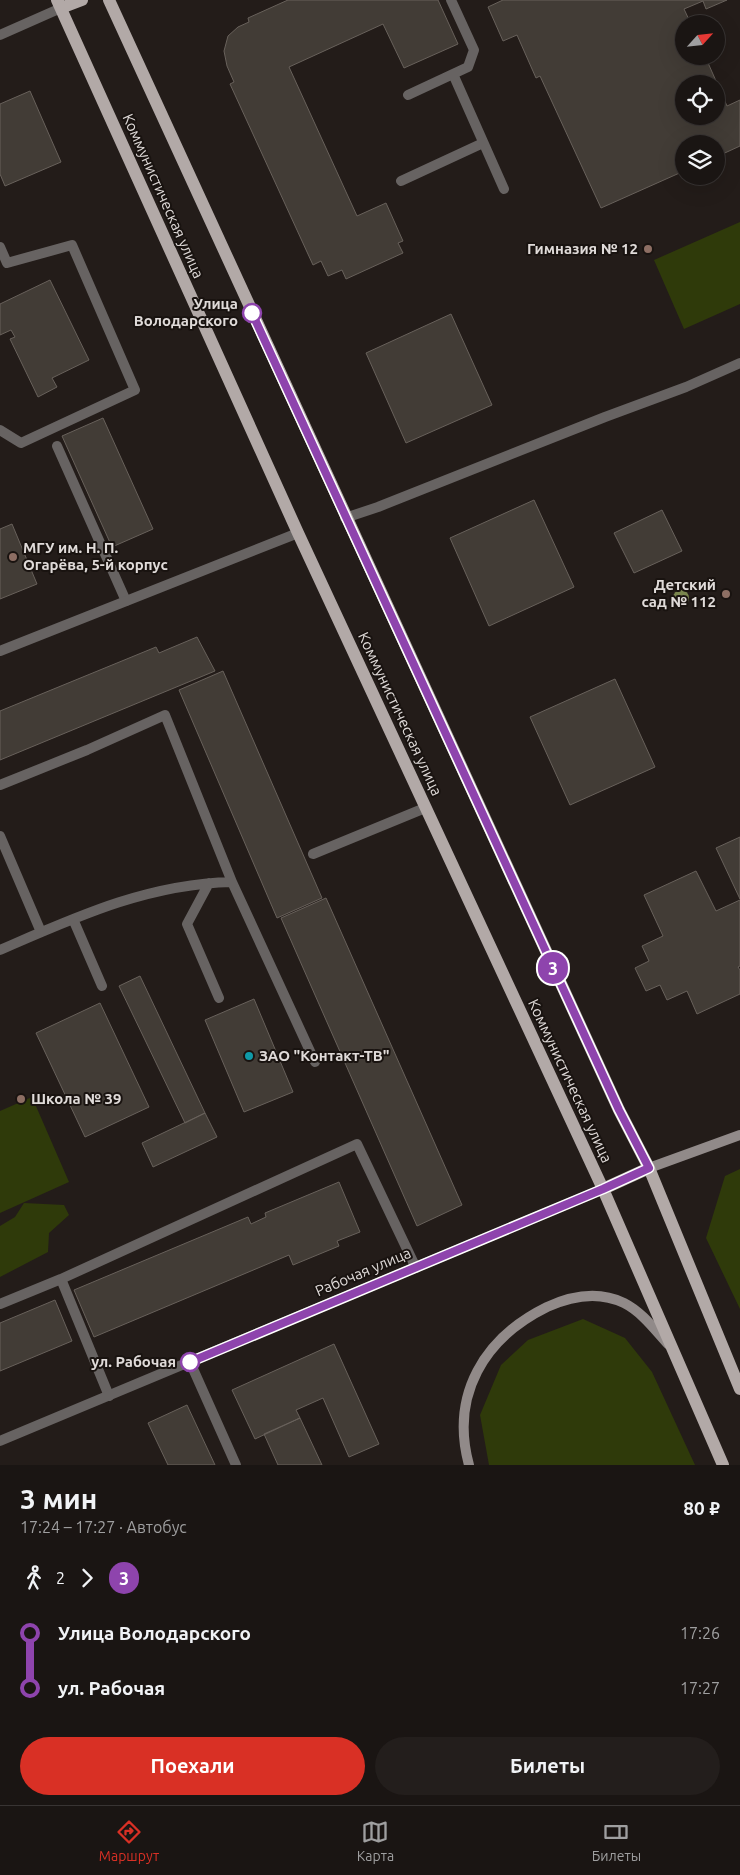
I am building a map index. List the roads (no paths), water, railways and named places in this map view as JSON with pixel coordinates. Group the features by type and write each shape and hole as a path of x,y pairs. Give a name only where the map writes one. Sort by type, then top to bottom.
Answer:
{"main road":[{"path":"59,4 82,0"},
{"path":"109,0 345,518 615,1101 649,1168 740,1389"},
{"name":"Коммунистическая улица","path":"59,4 298,533 603,1189 723,1465"},
{"name":"Рабочая улица","path":"603,1189 649,1168"}],"street":[{"path":"408,95 468,67 474,50 451,0"},
{"path":"0,35 59,4"},
{"path":"453,74 504,189"},
{"path":"401,180 483,143"},
{"path":"0,247 8,263 72,245 136,390 20,443 0,430"},
{"path":"345,518 378,507 605,416 686,387 740,363"},
{"path":"57,446 126,601"},
{"path":"0,652 298,533"},
{"path":"0,785 87,750 165,715 232,882 315,1062"},
{"path":"313,854 426,808"},
{"path":"0,836 41,932"},
{"path":"0,950 72,919 146,893 209,883 232,882"},
{"path":"209,883 187,924 219,998"},
{"path":"72,919 102,986"},
{"name":"Рабочая улица","path":"649,1168 740,1135"},
{"path":"0,1304 61,1279 357,1144 416,1268"},
{"name":"Рабочая улица","path":"0,1441 603,1189"},
{"path":"61,1279 108,1396"},
{"path":"469,1465 464,1446 464,1413 472,1381 486,1354 507,1332 530,1316 558,1302 579,1296 602,1296 624,1303 631,1308 644,1318 672,1348"},
{"path":"190,1362 236,1465"}],"place":[{"name":"Гимназия № 12","path":"648,249"},
{"name":"Улица Володарского","path":"252,313"},
{"name":"МГУ им. Н. П. Огарёва, 5-й корпус","path":"13,557"},
{"name":"Детский сад № 112","path":"726,594"},
{"name":"ЗАО \"Контакт-ТВ\"","path":"249,1056"},
{"name":"Школа № 39","path":"21,1099"},
{"name":"ул. Рабочая","path":"190,1362"}]}
